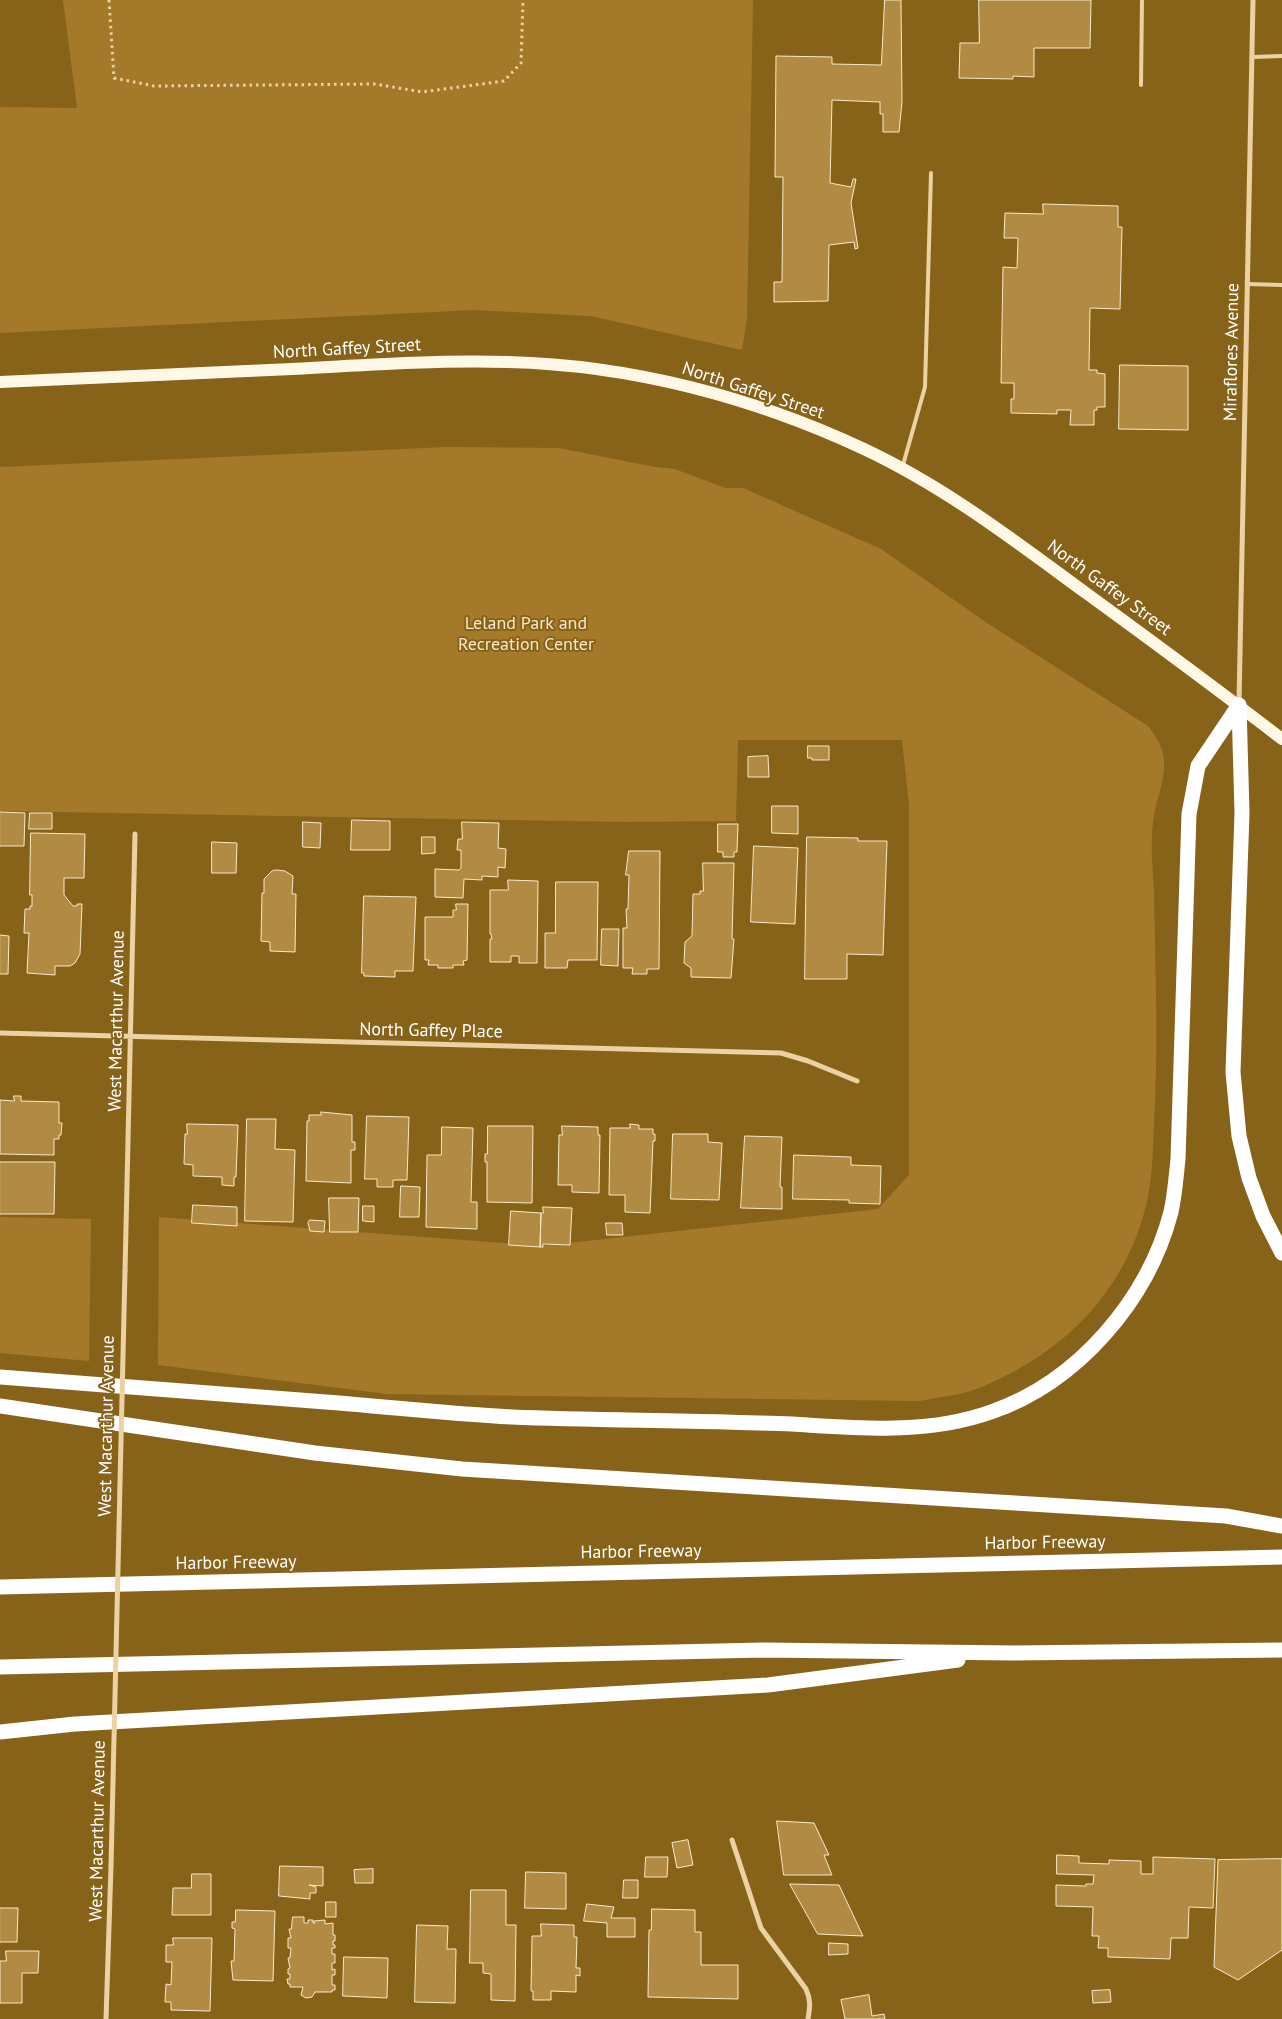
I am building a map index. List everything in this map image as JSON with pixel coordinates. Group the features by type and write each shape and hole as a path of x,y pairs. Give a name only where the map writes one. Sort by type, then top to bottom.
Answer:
{"highway":[{"path":"1239,705 1242,813 1233,1072 1239,1136 1248,1178 1263,1216 1282,1252"},
{"path":"0,1377 512,1417 788,1424 859,1428 907,1428 955,1421 990,1412 1023,1398 1048,1384 1094,1347 1132,1298 1152,1266 1170,1215 1175,1194 1178,1159 1189,814 1198,766 1239,705"},
{"path":"0,1406 315,1453 462,1469 1226,1516 1282,1526"},
{"name":"Harbor Freeway","path":"0,1587 1282,1557"},
{"path":"0,1667 763,1650 1014,1653 1282,1650"},
{"path":"0,1732 75,1724 768,1684 1014,1653"}],"main road":[{"name":"North Gaffey Street","path":"0,382 432,362 509,362 578,367 653,379 727,397 834,436 902,469 995,526 1282,738"}],"street":[{"name":"Miraflores Avenue","path":"1239,705 1253,0"},
{"name":"West Macarthur Avenue","path":"106,2019 135,834"},
{"name":"North Gaffey Place","path":"0,1033 782,1053 808,1061 856,1081"},
{"path":"732,1840 761,1928 806,1989 811,2004 808,2019"}],"lane":[{"path":"1141,86 1142,0"},
{"path":"1252,56 1282,56"},
{"path":"902,469 926,387 931,173"},
{"path":"1247,284 1282,285"}],"path":[{"path":"109,0 114,78 154,86 376,84 422,92 504,81 521,63 522,0"}],"green space":[{"path":"63,0 753,0 747,318 742,350 591,316 474,310 0,333 0,107 77,108"},
{"name":"Leland Park and Recreation Center","path":"447,447 559,448 655,467 675,469 725,488 743,488 881,549 987,623 1148,726 1155,736 1162,750 1164,771 1152,831 1156,1049 1152,1161 1148,1197 1139,1230 1125,1261 1108,1289 1088,1314 1065,1337 1039,1356 1010,1374 979,1388 920,1401 387,1394 158,1365 159,1217 542,1246 878,1209 909,1175 909,804 902,740 738,740 736,821 626,822 0,811 0,467"},
{"path":"0,1217 91,1219 89,1361 0,1353"}],"building":[{"path":"885,0 901,0 902,102 899,132 883,132 883,114 880,114 880,102 832,100 830,183 851,187 853,179 856,179 851,203 858,248 855,249 854,242 829,245 828,301 774,302 774,282 782,282 783,177 775,177 776,56 832,57 832,64 881,65"},
{"path":"979,0 1091,0 1090,48 1034,48 1034,77 1013,76 1013,79 959,78 960,43 979,43"},
{"path":"1043,204 1118,206 1118,227 1122,227 1120,309 1090,308 1089,370 1097,370 1097,373 1105,374 1105,407 1097,407 1097,410 1094,410 1094,425 1070,425 1071,410 1057,410 1057,414 1011,413 1011,399 1014,399 1014,383 1001,383 1003,267 1017,268 1018,238 1004,238 1005,213 1043,214"},
{"path":"1120,365 1188,366 1188,430 1119,429"},
{"path":"808,746 829,746 829,760 812,760 812,758 808,758"},
{"path":"768,756 769,777 748,777 748,757"},
{"path":"772,806 798,806 798,834 772,833"},
{"path":"0,812 25,813 24,846 0,846"},
{"path":"30,813 52,813 52,829 29,829"},
{"path":"352,820 390,821 390,850 351,850"},
{"path":"303,822 321,823 320,848 303,847"},
{"path":"462,822 499,823 498,848 506,849 505,868 498,867 498,877 482,876 482,880 464,879 463,898 435,897 435,869 459,870 461,868 461,850 457,850 458,839 462,839"},
{"path":"718,824 738,824 737,852 734,852 734,857 723,857 723,852 718,852"},
{"path":"31,833 85,834 84,878 64,878 64,895 73,906 82,904 80,954 75,963 70,966 55,966 55,975 27,973 29,933 24,933 25,909 30,909 30,906 32,906 32,895 30,895"},
{"path":"422,837 435,837 435,853 422,854"},
{"path":"807,837 858,838 858,841 887,841 883,955 847,954 847,979 805,979"},
{"path":"212,842 237,843 236,873 212,873"},
{"path":"754,846 798,848 795,924 751,922"},
{"path":"629,851 660,851 659,969 647,969 647,974 632,974 633,968 623,968 623,928 627,928 626,909 628,909 629,875 626,875"},
{"path":"703,863 734,863 732,939 734,939 731,978 691,977 691,968 684,963 685,942 692,936 693,894 700,894 700,891 703,891"},
{"path":"272,871 285,871 293,876 292,894 296,894 295,952 270,951 270,942 261,941 264,879"},
{"path":"508,880 538,881 537,963 519,963 519,956 511,956 511,962 490,962 490,939 492,939 490,934 490,890 508,890"},
{"path":"556,882 598,882 597,960 568,960 567,968 545,968 545,933 555,933"},
{"path":"364,896 416,897 413,971 395,971 395,977 364,976 364,973 362,973"},
{"path":"456,904 468,904 467,960 463,961 464,965 453,965 453,968 438,968 438,965 428,965 429,960 425,960 425,917 453,917 453,910 456,910"},
{"path":"602,929 619,929 618,966 601,965"},
{"path":"0,935 9,936 8,974 0,974"},
{"path":"14,1096 21,1096 21,1101 59,1102 59,1123 62,1123 61,1135 59,1135 59,1139 54,1139 54,1155 0,1154 0,1100 14,1101"},
{"path":"321,1112 352,1115 352,1142 355,1142 355,1150 351,1150 351,1183 306,1181 307,1121 309,1121 309,1115 321,1115"},
{"path":"367,1116 409,1117 407,1180 393,1180 393,1187 377,1187 377,1179 365,1179"},
{"path":"247,1119 276,1119 275,1149 295,1150 293,1222 245,1221"},
{"path":"187,1124 238,1125 234,1186 222,1185 222,1177 193,1176 193,1165 184,1164"},
{"path":"630,1124 639,1125 639,1129 653,1129 653,1134 655,1134 655,1141 653,1141 650,1213 625,1212 625,1195 609,1195 610,1128 630,1128"},
{"path":"488,1126 533,1126 532,1203 487,1202 487,1162 485,1162 485,1154 487,1154"},
{"path":"562,1126 598,1127 598,1135 600,1135 599,1193 572,1192 572,1185 558,1185 559,1135 562,1135"},
{"path":"442,1127 473,1128 471,1202 477,1202 477,1229 426,1227 427,1155 441,1155"},
{"path":"673,1134 708,1134 708,1142 722,1143 719,1200 671,1199"},
{"path":"745,1136 782,1137 780,1187 782,1187 782,1209 741,1208"},
{"path":"794,1155 851,1157 851,1165 881,1166 880,1204 849,1203 849,1200 793,1199"},
{"path":"0,1162 55,1162 54,1214 0,1214"},
{"path":"401,1186 420,1187 419,1217 400,1217"},
{"path":"329,1198 359,1198 358,1232 330,1232"},
{"path":"193,1205 237,1207 237,1226 192,1223"},
{"path":"363,1206 374,1206 374,1222 363,1221"},
{"path":"543,1207 572,1208 570,1245 543,1244 543,1247 540,1247 541,1213 543,1213"},
{"path":"511,1211 541,1213 540,1247 509,1245"},
{"path":"310,1220 325,1221 324,1232 310,1231 308,1223"},
{"path":"606,1223 622,1223 623,1235 607,1235"},
{"path":"777,1821 814,1823 829,1855 824,1855 832,1875 784,1875"},
{"path":"688,1840 693,1865 677,1868 672,1843"},
{"path":"1057,1855 1079,1856 1079,1863 1109,1864 1109,1860 1141,1861 1141,1874 1153,1874 1153,1857 1215,1859 1213,1908 1189,1907 1188,1938 1171,1938 1170,1959 1108,1957 1108,1948 1098,1948 1099,1936 1092,1936 1093,1907 1056,1906 1056,1885 1086,1886 1086,1884 1093,1884 1094,1875 1057,1874"},
{"path":"646,1857 668,1857 667,1877 645,1877"},
{"path":"1282,1859 1282,1950 1238,1980 1214,1967 1218,1860"},
{"path":"280,1866 323,1867 323,1886 309,1885 316,1887 316,1893 310,1893 310,1899 279,1896"},
{"path":"373,1869 373,1883 355,1883 354,1870"},
{"path":"526,1872 566,1873 566,1909 525,1908"},
{"path":"192,1874 211,1874 211,1915 172,1915 173,1888 191,1888"},
{"path":"624,1880 638,1880 638,1898 623,1898"},
{"path":"790,1884 839,1885 863,1936 818,1934"},
{"path":"471,1890 506,1890 506,1925 516,1925 515,2001 491,2000 491,1974 483,1973 483,1963 470,1963"},
{"path":"326,1902 336,1902 336,1917 326,1917"},
{"path":"587,1904 614,1907 611,1918 635,1918 635,1937 607,1937 607,1923 584,1921"},
{"path":"0,1908 18,1908 17,1942 0,1942"},
{"path":"652,1909 695,1910 695,1932 701,1932 701,1965 738,1965 738,1999 648,1997 649,1930 651,1930"},
{"path":"236,1910 275,1911 273,1981 233,1980 231,1961 234,1961 235,1929 232,1928 232,1922 235,1922"},
{"path":"293,1917 304,1917 304,1923 308,1923 308,1920 313,1920 313,1923 315,1923 314,1921 325,1920 325,1924 333,1923 335,1941 333,1941 333,1945 335,1945 335,1948 332,1948 332,1954 335,1954 335,1963 332,1963 332,1970 335,1969 335,1975 332,1975 332,1985 335,1985 335,1990 332,1990 332,1992 315,1992 312,1997 306,1998 301,1995 303,1987 290,1987 290,1984 288,1984 287,1979 290,1979 290,1974 288,1974 288,1969 290,1968 288,1958 290,1958 291,1948 288,1948 288,1938 291,1938 289,1929 291,1929"},
{"path":"541,1924 574,1925 574,1937 577,1937 576,1968 580,1968 580,1976 576,1975 576,1992 551,1991 551,2000 533,2000 533,1991 531,1991 532,1936 541,1936"},
{"path":"417,1925 448,1926 447,1949 456,1949 455,2003 415,2002"},
{"path":"173,1938 212,1938 210,2011 171,2010 171,2002 165,2002 166,1984 171,1985 172,1962 166,1962 166,1945 173,1945"},
{"path":"829,1943 848,1944 848,1954 829,1955"},
{"path":"6,1951 39,1951 38,1973 22,1973 22,2003 0,2003 0,1961 6,1961"},
{"path":"344,1957 388,1958 387,1998 343,1996"},
{"path":"1110,1990 1111,2002 1093,2003 1092,1991"},
{"path":"869,1995 872,2016 884,2014 885,2019 845,2019 841,2000"}]}
